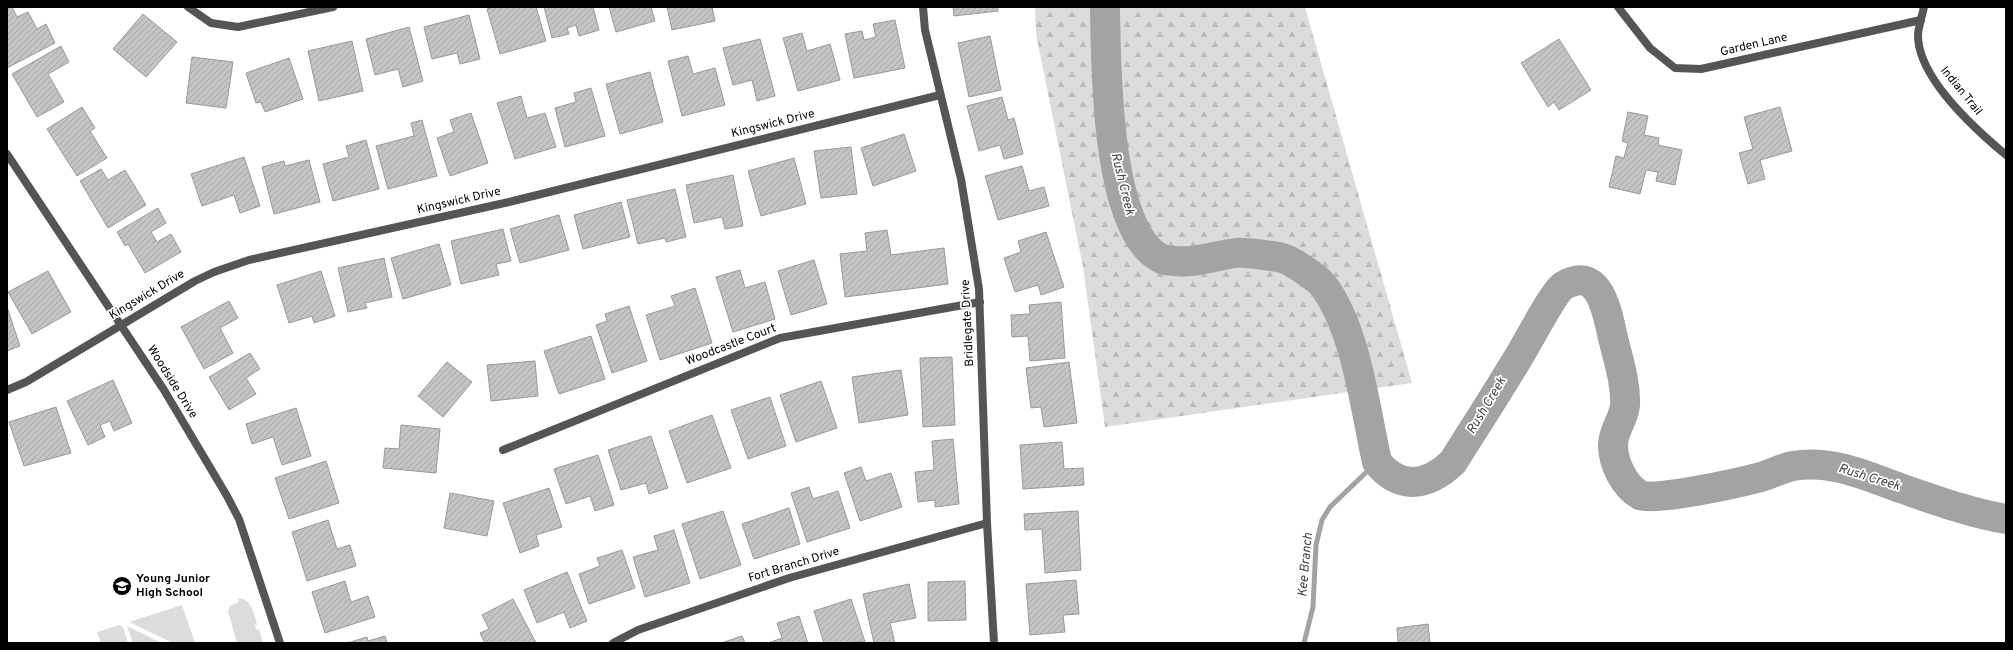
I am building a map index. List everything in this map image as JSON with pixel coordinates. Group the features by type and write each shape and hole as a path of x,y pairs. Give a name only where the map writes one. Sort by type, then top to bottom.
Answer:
{"street":[{"path":"188,7 211,23 238,28 333,7"},
{"name":"Bridlegate Drive","path":"923,7 925,30 961,179 979,289 987,523 994,643"},
{"name":"Garden Lane","path":"1618,7 1650,48 1675,68 1696,69 1921,20"},
{"name":"Indian Trail","path":"1924,7 1918,34 1921,50 1927,66 1961,113 2006,155"},
{"name":"Kingswick Drive","path":"7,390 26,382 195,281 214,272 249,260 509,202 940,95"},
{"name":"Woodside Drive","path":"7,154 164,390 239,519 280,643"},
{"name":"Woodcastle Court","path":"503,450 780,338 980,302"},
{"name":"Fort Branch Drive","path":"613,643 638,630 789,578 987,523"}],"green space":[{"path":"1035,7 1305,7 1412,383 1105,427 1083,267 1036,34"},
{"path":"238,598 243,599 252,607 257,625 255,625 256,630 259,629 263,643 237,643 228,611 230,606 239,602"},
{"path":"182,605 195,643 173,643 129,622"},
{"path":"119,625 123,627 128,643 101,643 97,632"},
{"path":"127,626 162,643 133,643"}],"building":[{"path":"7,7 12,7 17,17 28,12 37,29 46,24 55,43 7,68"},
{"path":"495,7 536,7 546,41 500,54 487,9"},
{"path":"544,7 593,7 599,30 579,36 576,25 567,28 569,34 552,38"},
{"path":"609,7 651,7 655,21 616,32"},
{"path":"667,7 712,7 715,21 672,30"},
{"path":"953,7 997,7 998,11 954,16"},
{"path":"143,14 177,42 146,77 113,49"},
{"path":"469,15 480,59 460,64 457,53 432,59 424,27"},
{"path":"895,20 905,68 854,78 845,34 862,31 864,40 876,37 873,24"},
{"path":"409,27 423,81 403,87 398,69 375,75 366,39"},
{"path":"802,33 807,51 830,44 840,80 798,91 783,38"},
{"path":"990,36 1001,90 969,97 958,43"},
{"path":"760,39 775,96 757,101 752,80 733,85 723,48"},
{"path":"1559,39 1591,90 1559,110 1554,102 1548,107 1521,63"},
{"path":"352,41 363,91 319,101 308,51"},
{"path":"61,46 69,62 48,74 64,102 37,117 12,74"},
{"path":"688,56 693,74 715,68 725,105 682,116 668,61"},
{"path":"192,57 233,62 226,108 186,103"},
{"path":"289,58 303,99 265,112 261,102 256,103 246,73"},
{"path":"650,72 663,122 620,134 606,84"},
{"path":"591,88 605,136 565,147 555,108 576,102 574,93"},
{"path":"521,96 527,118 545,113 556,147 515,159 497,103"},
{"path":"1002,97 1008,120 1014,118 1023,154 1004,159 1000,145 979,151 967,106"},
{"path":"82,107 95,128 90,131 107,158 77,176 47,129"},
{"path":"1780,107 1792,151 1760,160 1765,179 1748,184 1739,153 1753,149 1744,117"},
{"path":"1628,112 1648,116 1644,135 1659,138 1658,145 1682,150 1675,185 1656,181 1658,172 1646,170 1640,194 1609,187 1616,156 1624,158 1628,143 1622,141"},
{"path":"471,113 488,163 450,176 437,138 454,132 450,120"},
{"path":"422,120 437,176 388,189 376,146 414,136 411,123"},
{"path":"904,134 916,171 873,186 861,148"},
{"path":"366,140 379,189 333,201 323,164 349,157 346,146"},
{"path":"851,147 857,194 821,198 814,151"},
{"path":"244,157 260,206 240,213 234,195 202,206 191,174"},
{"path":"794,158 806,204 761,216 748,171"},
{"path":"309,160 320,202 274,214 262,167 284,161 285,166"},
{"path":"1022,166 1029,191 1044,187 1049,206 998,220 985,176"},
{"path":"101,169 108,180 125,170 146,205 108,228 80,181"},
{"path":"733,175 743,226 725,229 722,217 694,223 686,185"},
{"path":"675,189 686,237 666,242 665,238 638,244 627,200"},
{"path":"621,202 630,237 583,249 574,215"},
{"path":"158,208 166,223 151,232 157,242 171,234 181,252 145,273 128,244 125,246 117,232"},
{"path":"559,215 569,250 520,263 510,229"},
{"path":"503,229 511,261 496,264 499,275 461,284 451,241"},
{"path":"887,230 891,255 944,248 948,284 845,297 840,254 867,251 865,233"},
{"path":"1046,232 1064,287 1041,295 1038,285 1015,292 1004,258 1021,252 1018,241"},
{"path":"439,244 451,285 403,299 391,258"},
{"path":"384,258 392,297 365,303 367,308 348,312 338,268"},
{"path":"814,260 827,304 791,315 778,271"},
{"path":"740,270 745,288 765,282 775,319 733,332 716,277"},
{"path":"48,271 71,312 32,334 8,292"},
{"path":"321,271 335,316 314,323 312,316 289,323 277,285"},
{"path":"695,288 712,343 660,360 646,315 675,306 671,296"},
{"path":"229,301 238,318 220,328 233,353 204,369 181,327"},
{"path":"1061,302 1065,358 1030,361 1028,336 1012,337 1011,315 1030,314 1029,305"},
{"path":"629,306 647,361 612,373 596,325 607,321 605,314"},
{"path":"7,307 20,346 7,351"},
{"path":"591,336 605,379 559,394 544,351"},
{"path":"250,353 260,369 246,378 256,394 229,410 209,377"},
{"path":"952,357 955,425 923,427 920,358"},
{"path":"535,361 538,396 491,401 487,365"},
{"path":"447,362 472,382 443,417 418,396"},
{"path":"1069,362 1077,423 1044,427 1041,407 1031,408 1026,368"},
{"path":"901,370 908,415 859,423 852,377"},
{"path":"113,380 132,423 114,431 110,421 100,425 105,437 88,445 67,401"},
{"path":"821,381 837,428 796,442 780,395"},
{"path":"770,397 786,446 748,459 731,410"},
{"path":"56,407 71,453 24,466 9,422"},
{"path":"296,408 311,456 282,465 273,437 252,444 246,424"},
{"path":"712,415 731,468 687,483 669,431"},
{"path":"401,425 440,429 436,473 383,468 385,448 399,449"},
{"path":"651,436 668,488 649,494 646,483 621,490 608,450"},
{"path":"953,439 959,504 935,507 935,500 918,502 915,472 934,470 932,441"},
{"path":"1062,442 1064,469 1083,468 1084,485 1023,489 1020,445"},
{"path":"598,455 614,505 595,511 590,496 566,504 554,469"},
{"path":"326,461 339,503 289,519 275,478"},
{"path":"861,467 866,481 891,473 902,507 860,521 844,473"},
{"path":"809,487 813,499 838,491 850,528 807,542 791,493"},
{"path":"549,488 562,527 536,535 539,546 520,553 503,503"},
{"path":"450,493 494,501 487,536 444,528"},
{"path":"789,508 800,544 754,559 742,524"},
{"path":"723,511 741,565 700,579 682,524"},
{"path":"1078,511 1081,570 1045,573 1042,529 1025,530 1024,514"},
{"path":"328,520 337,549 350,545 356,566 307,581 292,532"},
{"path":"674,530 690,583 645,597 633,557 658,550 654,536"},
{"path":"622,550 635,588 589,604 579,574 600,566 597,558"},
{"path":"567,572 587,621 570,628 564,612 537,623 524,590"},
{"path":"1076,580 1079,614 1063,615 1065,632 1030,635 1026,584"},
{"path":"345,581 351,602 368,596 375,617 325,633 312,592"},
{"path":"965,581 966,620 928,621 928,582"},
{"path":"909,584 916,618 890,623 895,643 874,643 863,594"},
{"path":"513,599 536,643 485,643 480,633 489,629 482,615"},
{"path":"851,599 865,642 824,643 814,611"},
{"path":"799,616 808,643 768,643 782,638 777,623"},
{"path":"1428,624 1430,643 1398,643 1397,628"},
{"path":"385,636 387,643 347,643 367,637 368,641"},
{"path":"742,636 745,643 721,643"}],"waterway":[{"name":"Rush Creek","path":"1105,7 1106,66 1112,144 1119,182 1129,216 1143,243 1162,259 1166,260 1190,261 1240,253 1260,254 1281,258 1298,266 1319,281 1334,302 1351,345 1358,369 1377,462 1395,478 1414,482 1424,480 1444,470 1453,462 1510,371 1553,298 1563,286 1576,281 1587,281 1595,287 1606,308 1622,373 1625,405 1623,415 1613,440 1615,459 1624,480 1640,495 1662,496 1679,494 1736,483 1761,477 1785,468 1807,464 1848,470 1953,506 2006,519"},
{"name":"Kee Branch","path":"1304,643 1313,607 1316,545 1322,520 1330,507 1377,462"}],"place":[{"name":"Young Junior High School","path":"122,586"}]}
